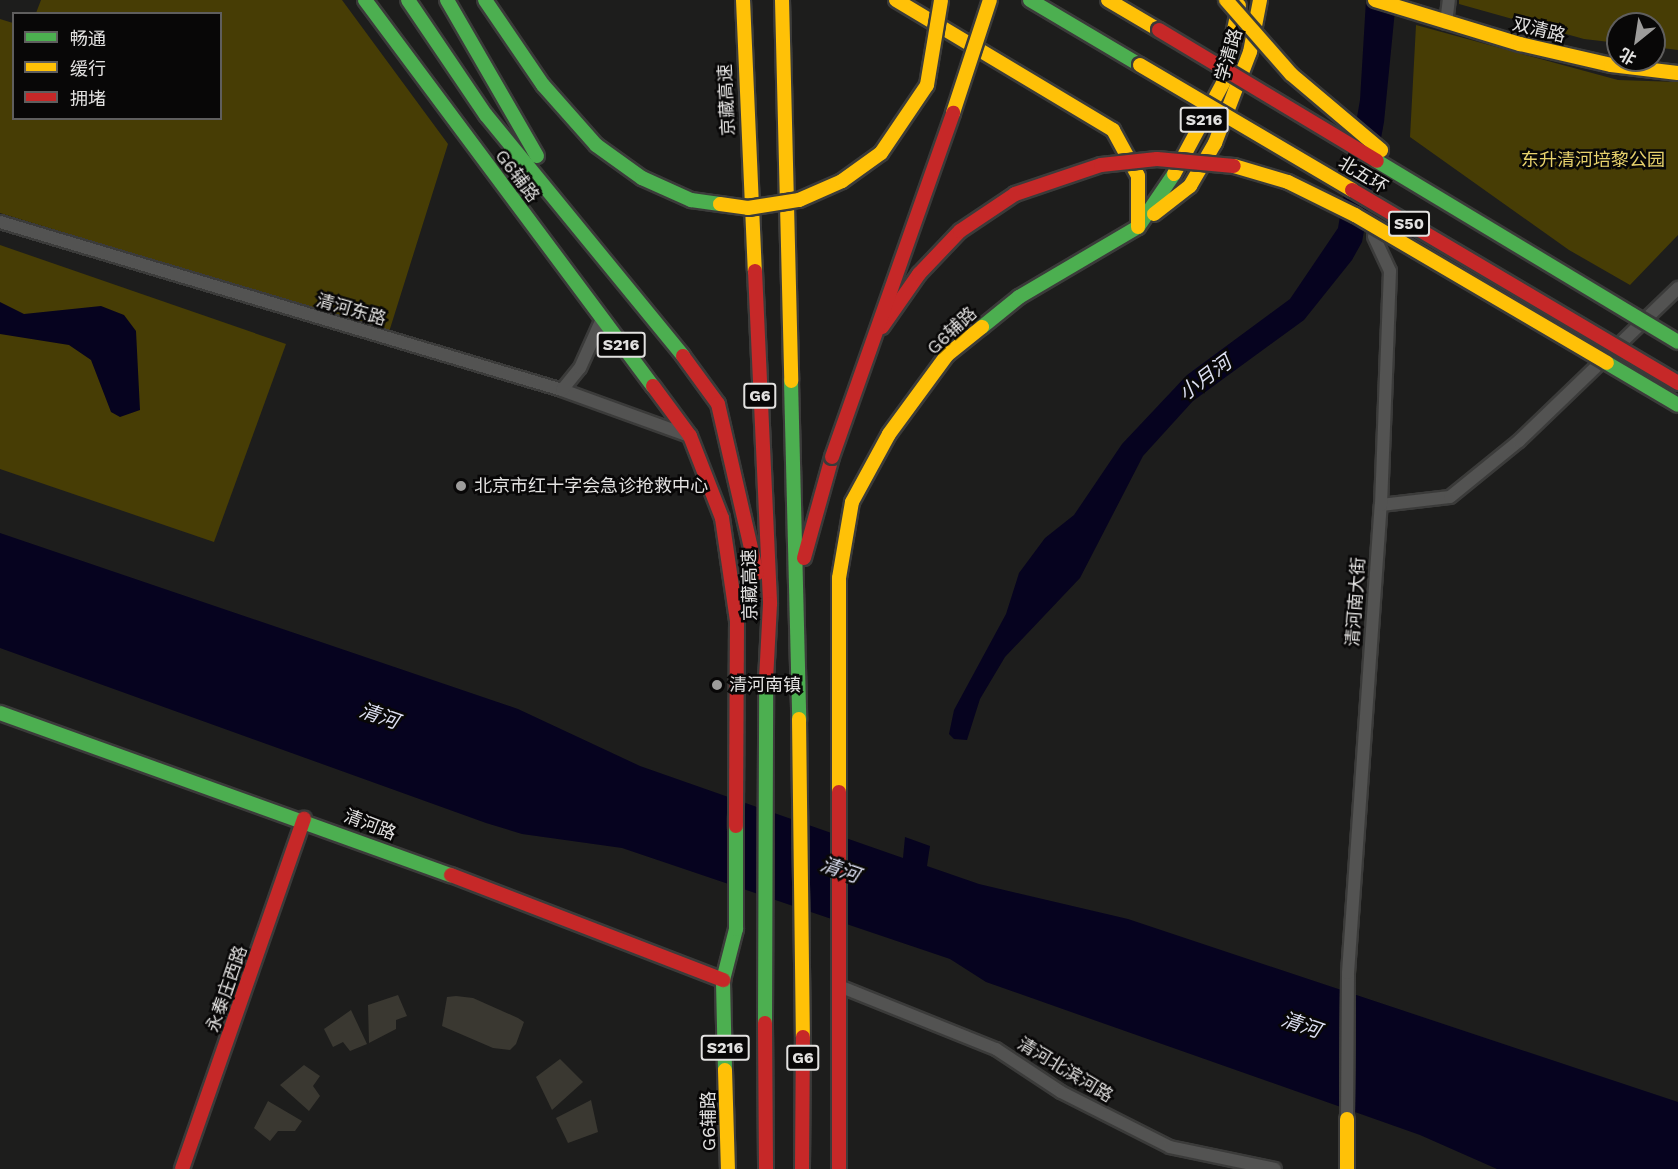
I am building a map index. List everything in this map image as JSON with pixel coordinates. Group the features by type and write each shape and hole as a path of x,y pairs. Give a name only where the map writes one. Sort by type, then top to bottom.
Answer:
{"main road":[{"path":"408,0 486,115 571,213 718,404 755,570 770,604"},
{"path":"447,0 571,213"},
{"path":"485,0 543,85 596,145 642,178 691,200 748,208 799,200 842,181 881,153 927,85 941,0"},
{"name":"京藏高速","path":"743,0 742,41 770,604 763,751 766,1169"},
{"name":"G6","path":"782,0 804,946 802,1169"},
{"path":"896,0 1113,130 1138,176 1138,227"},
{"path":"797,580 832,457 882,327 990,0"},
{"name":"北五环","path":"1030,0 1678,383"},
{"name":"北五环","path":"1108,0 1678,342"},
{"path":"1226,0 1291,74 1456,209"},
{"name":"G6辅路","path":"839,986 837,770 839,578 852,502 889,434 947,355 1019,297 1138,227 1173,176 1224,82 1240,0"},
{"name":"学清路","path":"1138,227 1190,186 1215,143 1250,52 1260,0"},
{"name":"双清路","path":"1375,0 1446,23 1611,65 1678,73"},
{"name":"G6辅路","path":"370,2 690,436 722,518 736,585 736,929 723,980 728,1169"},
{"path":"882,327 919,274 960,231 1015,194 1101,165 1157,159 1232,165 1288,182 1355,215 1678,405"},
{"name":"清河路","path":"0,713 304,819 723,980"},
{"name":"永泰庄西路","path":"182,1169 304,819"},
{"path":"839,986 839,1169"},
{"path":"1347,1119 1347,1169"}],"street":[{"path":"1446,23 1449,0"},
{"name":"清河东路","path":"0,222 562,390 690,436"},
{"name":"清河南大街","path":"1347,1119 1348,973 1381,504 1390,271 1374,237"},
{"path":"1381,504 1450,497 1519,441 1678,288"},
{"path":"562,390 580,368 602,319"},
{"name":"清河北滨河路","path":"839,986 996,1049 1061,1092 1170,1147 1275,1169"}],"green space":[{"path":"41,0 342,0 448,144 389,332 0,213 0,19 12,23 12,120 222,120 222,12 36,12"},
{"path":"1459,0 1678,0 1678,50 1666,48 1666,12 1606,12 1606,42 1584,39 1459,4"},
{"name":"东升清河培黎公园","path":"1416,25 1618,80 1678,82 1678,235 1630,285 1569,250 1410,137"},
{"path":"0,245 286,344 214,542 0,469"}],"water":[{"name":"小月河","path":"1366,0 1396,0 1384,122 1362,242 1352,260 1304,320 1193,401 1143,456 1080,578 1005,657 980,699 967,740 954,739 949,734 954,710 1006,614 1019,573 1045,538 1074,515 1122,444 1187,375 1290,299 1338,228 1360,100"},
{"path":"0,302 24,314 101,306 124,315 136,331 140,410 120,417 111,412 91,360 69,345 0,334"},
{"name":"清河","path":"0,533 518,709 640,766 903,858 905,837 930,846 927,866 979,884 1128,919 1678,1102 1678,1169 1497,1169 1420,1135 986,982 950,959 622,848 522,834 486,823 0,648"}],"building":[{"path":"398,995 407,1016 396,1020 396,1029 369,1043 368,1005"},
{"path":"447,997 473,998 524,1022 516,1044 510,1050 493,1048 442,1026"},
{"path":"351,1010 367,1044 350,1051 343,1042 333,1047 324,1029"},
{"path":"560,1059 583,1082 552,1110 536,1077"},
{"path":"304,1065 320,1076 313,1086 320,1096 309,1111 280,1085"},
{"path":"591,1100 598,1132 568,1143 556,1118"},
{"path":"268,1101 302,1121 295,1131 278,1131 270,1141 254,1128"}],"traffic: fast":[{"path":"365,0 653,386"},
{"path":"408,0 486,115 683,356"},
{"path":"447,0 537,156"},
{"path":"485,0 543,85 596,145 642,178 691,200 720,204"},
{"path":"1030,0 1140,65"},
{"path":"1377,161 1678,342"},
{"path":"982,327 1019,297 1138,227 1174,174"},
{"path":"1607,363 1678,405"},
{"path":"791,381 799,719"},
{"path":"765,1023 766,680"},
{"path":"0,713 451,875"},
{"path":"725,1070 723,980 736,929 736,826"}],"traffic: slow":[{"path":"743,0 755,271"},
{"path":"782,0 791,381"},
{"path":"896,0 1113,130 1138,176 1138,227"},
{"path":"720,204 748,208 799,200 842,181 881,153 927,85 941,0"},
{"path":"953,113 990,0"},
{"path":"1108,0 1159,30"},
{"path":"1226,0 1291,74 1381,150"},
{"path":"1154,214 1190,186 1215,143 1250,52 1260,0"},
{"path":"1375,0 1520,44 1611,65 1678,73"},
{"path":"1174,174 1223,83 1239,6"},
{"path":"1140,65 1352,190"},
{"path":"1234,166 1288,182 1355,215 1607,363"},
{"path":"839,792 839,578 852,502 889,434 947,355 982,327"},
{"path":"799,719 803,1037"},
{"path":"725,1070 728,1169"},
{"path":"1347,1119 1347,1169"}],"traffic: jam":[{"path":"1159,30 1377,161"},
{"path":"832,457 953,113"},
{"path":"882,327 919,274 960,231 1015,194 1101,165 1157,159 1234,166"},
{"path":"1352,190 1678,383"},
{"path":"755,271 770,604 766,680"},
{"path":"683,356 718,404 757,574"},
{"path":"653,386 690,436 722,518 737,621 736,826"},
{"path":"804,558 832,457"},
{"path":"839,792 839,1169"},
{"path":"182,1169 304,819"},
{"path":"451,875 723,980"},
{"path":"765,1023 766,1169"},
{"path":"802,1169 803,1037"}],"place":[{"name":"北京市红十字会急诊抢救中心","path":"461,486"},
{"name":"清河南镇","path":"717,685"}]}
